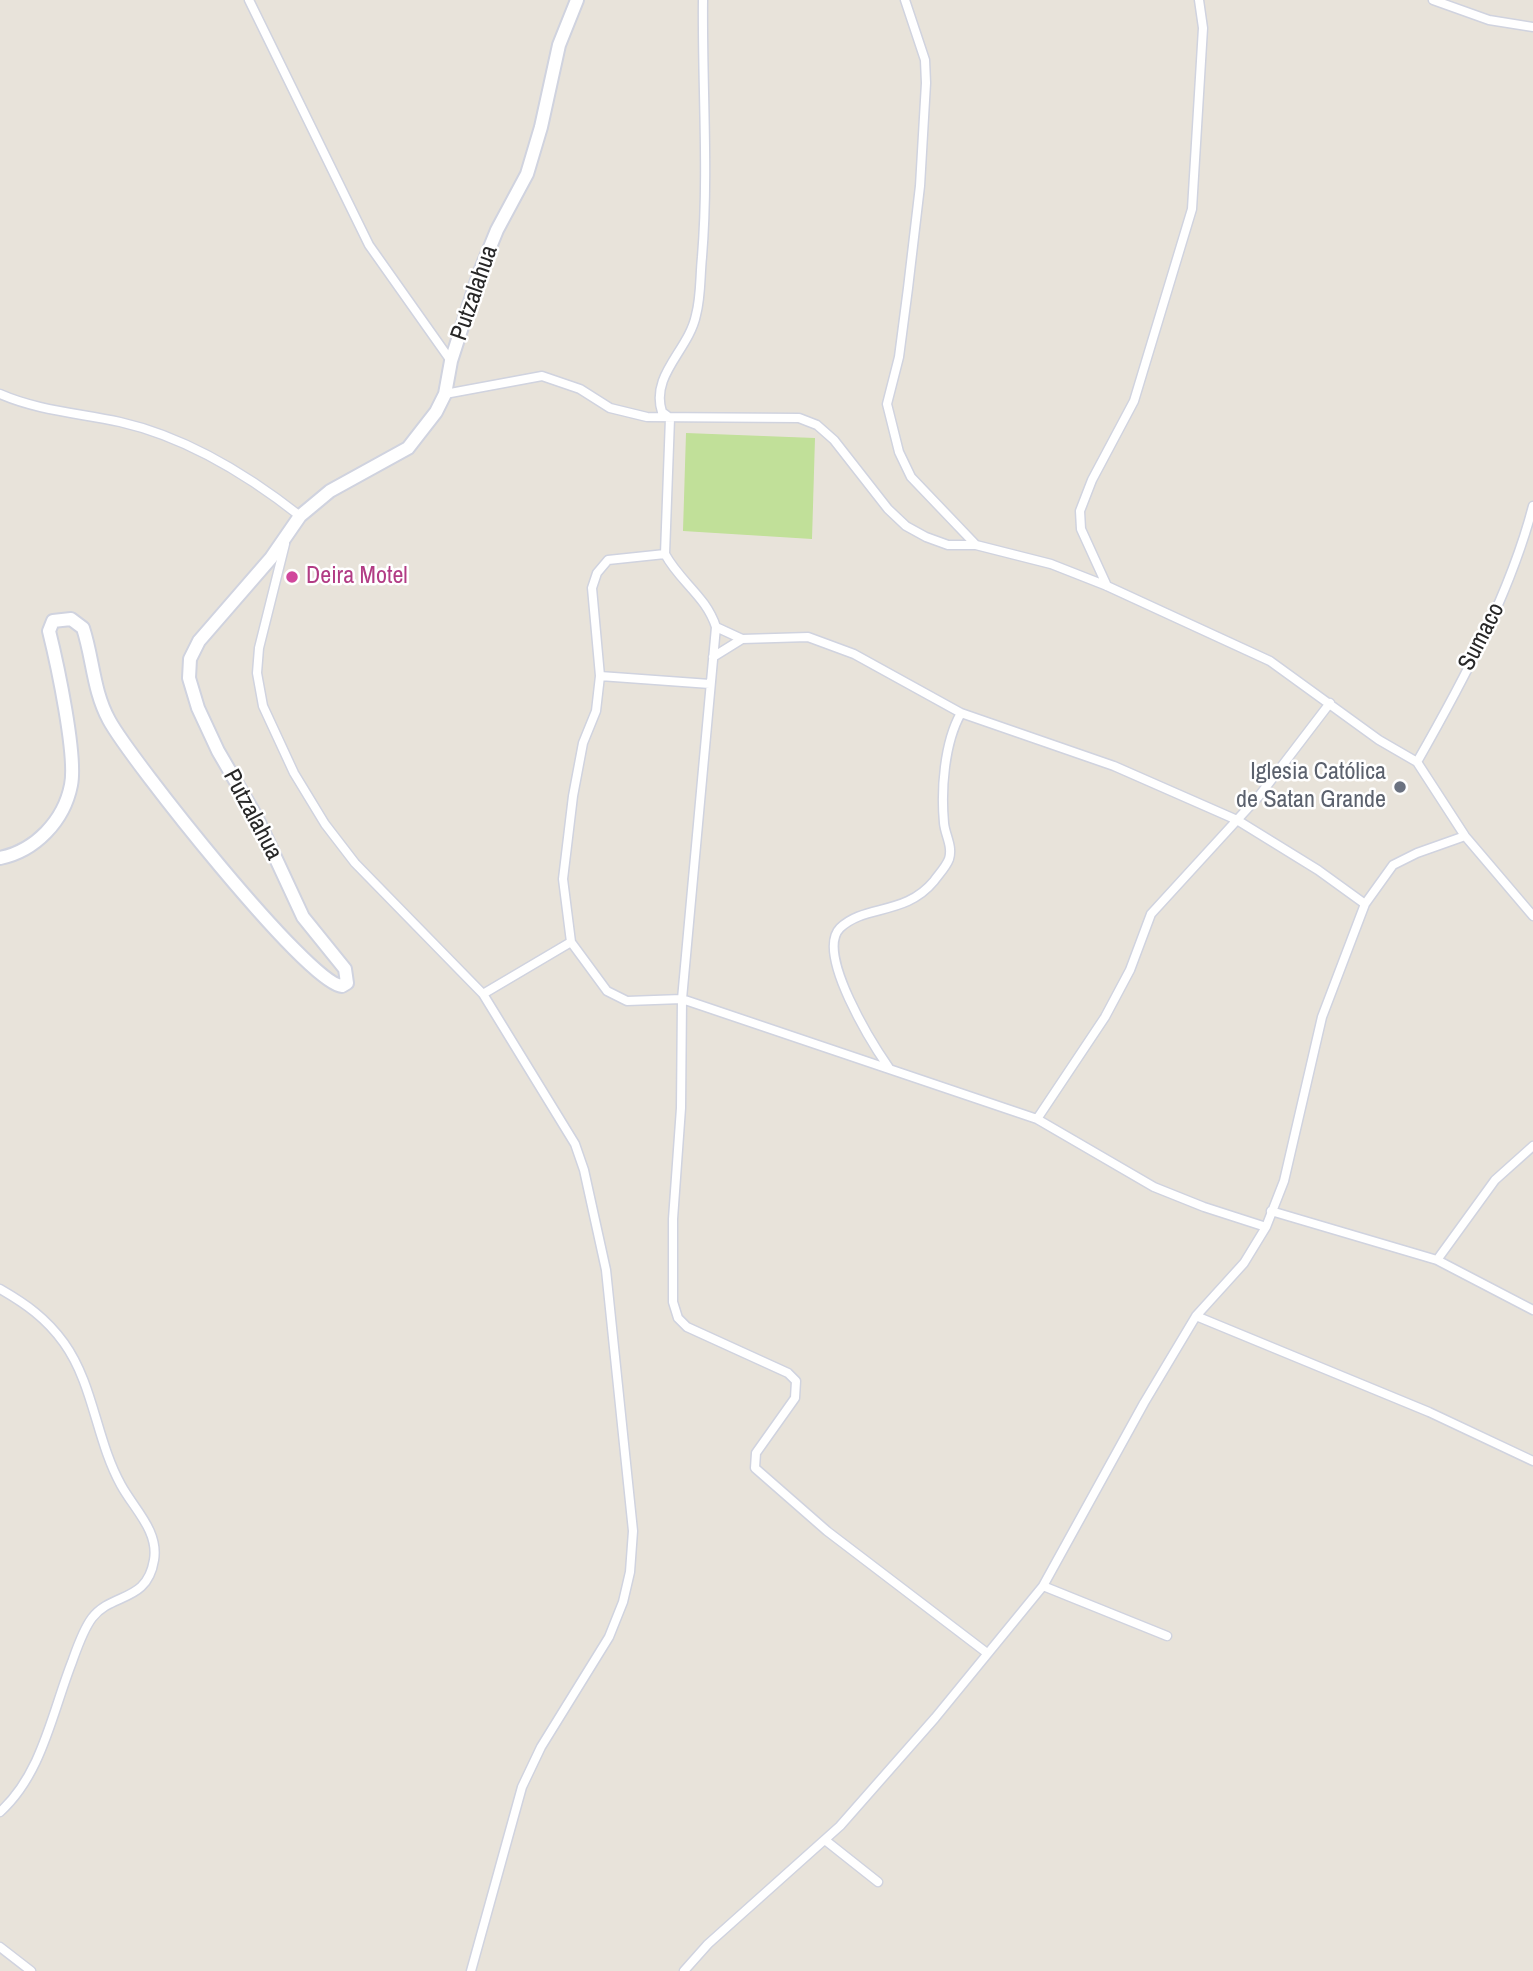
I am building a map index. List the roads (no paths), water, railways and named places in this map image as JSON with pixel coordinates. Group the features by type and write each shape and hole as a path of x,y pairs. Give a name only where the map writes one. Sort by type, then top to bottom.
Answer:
{"street":[{"path":"249,0 369,245 451,361"},
{"name":"Putzalahua","path":"0,858 13,855 40,839 49,830 67,801 72,782 71,760 50,631 51,624 57,619 71,619 83,628 95,683 109,721 152,778 237,888 286,942 331,984 342,986 347,983 345,969 303,917 257,818 218,751 198,708 189,678 190,659 200,641 300,516 330,491 408,448 436,412 445,394 451,361 497,230 527,174 541,127 559,46 577,0"},
{"path":"670,418 662,412 659,393 664,374 683,348 696,316 703,243 703,0"},
{"path":"905,0 925,60 926,83 920,186 899,356 887,404 899,452 911,477 976,545"},
{"path":"1107,586 1081,529 1080,511 1088,487 1134,401 1192,209 1203,28 1199,0"},
{"path":"1433,0 1489,20 1533,27"},
{"path":"445,394 542,376 580,388 610,408 647,417 799,418 817,425 834,440 888,509 906,526 948,545 976,545 1051,564 1107,586 1270,661 1379,740 1417,762 1465,836 1533,916"},
{"path":"0,394 35,407 121,422 171,438 233,470 300,516"},
{"path":"670,418 665,554 676,574 702,598 716,627 682,999 681,1108 673,1219 673,1302 678,1318 704,1336 789,1373 796,1381 795,1398 756,1453 753,1461 755,1468 827,1531 987,1653"},
{"name":"Sumaco","path":"1417,762 1501,600 1525,539 1533,506"},
{"path":"288,534 259,648 257,673 262,706 294,774 325,824 355,863 484,994 551,1101 575,1144 584,1170 606,1270 633,1531 626,1592 609,1637 541,1747 522,1787 471,1971"},
{"path":"665,554 608,560 597,573 592,588 600,676 596,711 583,743 573,796 563,879 571,942 607,991 627,1000 682,999 1037,1119 1154,1187 1266,1227"},
{"path":"716,627 742,639 808,637 829,644 961,713 1114,766 1237,820 1318,870 1365,904"},
{"path":"713,657 742,639"},
{"path":"600,676 710,684"},
{"path":"1037,1119 1105,1017 1130,970 1151,914 1237,820 1329,703"},
{"path":"890,1070 848,997 839,971 834,942 838,930 848,922 917,897 948,862 951,852 943,812 945,778 950,739 961,713"},
{"path":"684,1971 708,1944 825,1840 935,1718 1043,1586 1144,1403 1196,1317 1244,1263 1266,1227 1284,1181 1322,1017 1365,904 1394,865 1417,853 1465,836"},
{"path":"484,994 571,942"},
{"path":"1437,1260 1495,1180 1533,1146"},
{"path":"1271,1212 1437,1260 1533,1310"},
{"path":"0,1289 36,1310 65,1344 86,1384 99,1429 120,1483 154,1540 150,1577 134,1594 104,1607 91,1618 77,1648 32,1774 16,1798 0,1812"},
{"path":"1196,1317 1429,1412 1533,1461"},
{"path":"1043,1586 1167,1636"},
{"path":"825,1840 878,1882"},
{"path":"0,1947 31,1971"}],"place":[{"name":"Deira Motel","path":"292,577"},
{"name":"Iglesia Católica de Satan Grande","path":"1400,787"}]}
